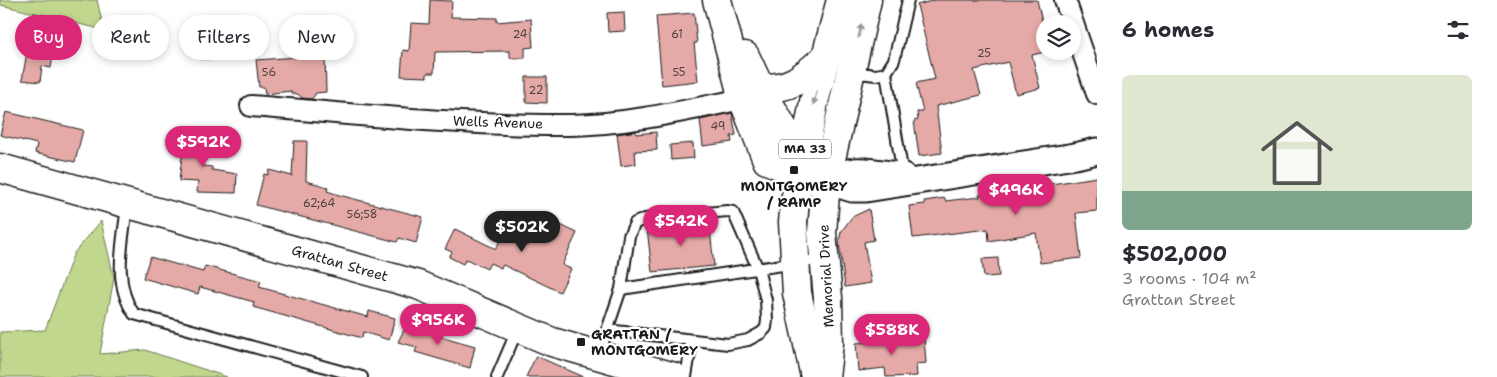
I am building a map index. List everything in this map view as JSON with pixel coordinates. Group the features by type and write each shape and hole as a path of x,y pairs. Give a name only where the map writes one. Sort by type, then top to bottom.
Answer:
{"main road":[{"path":"718,0 767,160 813,178"},
{"name":"Memorial Drive","path":"815,377 816,325 824,258 813,178 814,102 842,0"},
{"name":"Memorial Drive","path":"825,377 816,325 794,264 795,201 813,178 850,72 868,0"},
{"path":"751,103 772,89 795,84 825,58"},
{"path":"751,103 786,134 813,178"},
{"name":"Grattan Street","path":"0,168 418,285 552,342 598,357 674,377"}],"street":[{"path":"1065,0 1097,94"},
{"name":"Wells Avenue","path":"250,106 436,120 573,125 751,103"},
{"path":"813,178 852,189 904,180 933,179 1097,151"}],"lane":[{"path":"904,180 886,73 894,60 908,0"},
{"path":"850,72 876,75 886,73"},
{"path":"127,205 120,265 127,304 134,314 362,377"},
{"path":"598,357 607,330 621,289 628,236 635,223 646,219 733,212 758,269 766,300 767,320 766,328 762,333 748,340 728,344 607,330"},
{"path":"621,289 824,258"},
{"path":"497,377 518,327"},
{"path":"686,377 692,340"}],"green space":[{"path":"0,0 97,0 100,15 92,15 92,27 82,25 82,15 42,15 1,5"},
{"path":"101,221 114,278 100,354 145,350 227,377 0,377 0,332 45,330 74,253"}],"building":[{"path":"430,0 452,1 451,17 497,18 497,22 531,19 533,47 525,48 525,58 510,58 510,51 435,52 434,73 427,73 427,77 401,76 403,50 409,51 411,23 429,24"},
{"path":"935,0 1037,0 1041,15 1036,15 1036,54 1032,55 1040,88 1016,94 1008,62 974,70 981,95 936,106 942,153 919,156 914,121 918,120 917,112 923,112 916,83 935,79 917,5"},
{"path":"624,12 625,31 608,32 607,13"},
{"path":"694,13 697,43 694,43 698,81 662,85 656,16"},
{"path":"26,60 52,60 51,68 42,66 40,82 22,80"},
{"path":"256,60 325,60 326,92 316,93 312,99 302,98 298,94 291,94 291,91 265,94 264,87 259,87"},
{"path":"526,77 547,77 547,103 526,102"},
{"path":"6,112 83,130 75,162 35,153 37,144 0,135"},
{"path":"732,113 736,135 731,136 732,142 703,146 700,120"},
{"path":"636,131 636,134 656,132 657,150 635,151 636,164 621,166 617,134"},
{"path":"185,132 206,135 203,166 212,167 212,170 237,174 236,193 197,192 198,182 179,181"},
{"path":"294,141 307,141 306,181 328,187 327,191 339,195 423,217 416,243 399,238 397,242 256,205 264,174 268,175 269,170 292,176"},
{"path":"693,143 694,158 671,160 670,145"},
{"path":"1097,177 1097,211 1076,213 1081,258 1040,263 1036,233 989,241 988,229 913,238 909,206 925,204 924,201 980,197 979,195"},
{"path":"869,209 874,240 864,242 871,283 845,287 839,242 841,232 852,217"},
{"path":"542,216 577,233 562,265 571,269 560,292 503,265 501,268 490,263 487,269 466,259 463,264 449,257 452,252 445,249 455,229 496,249 503,234 528,246"},
{"path":"709,221 714,266 652,272 647,228"},
{"path":"150,257 203,272 205,266 261,281 259,287 368,317 369,311 395,318 389,340 363,332 362,338 253,307 254,302 200,287 198,294 143,278"},
{"path":"998,258 999,276 984,277 982,259"},
{"path":"408,322 423,326 422,331 475,346 470,368 415,352 417,347 398,342"},
{"path":"924,338 926,363 916,364 917,376 886,377 885,368 858,371 856,343"},
{"path":"536,356 584,377 526,377"}],"place":[{"name":"MONTGOMERY / RAMP","path":"794,170"},
{"name":"GRATTAN / MONTGOMERY","path":"581,342"}]}
